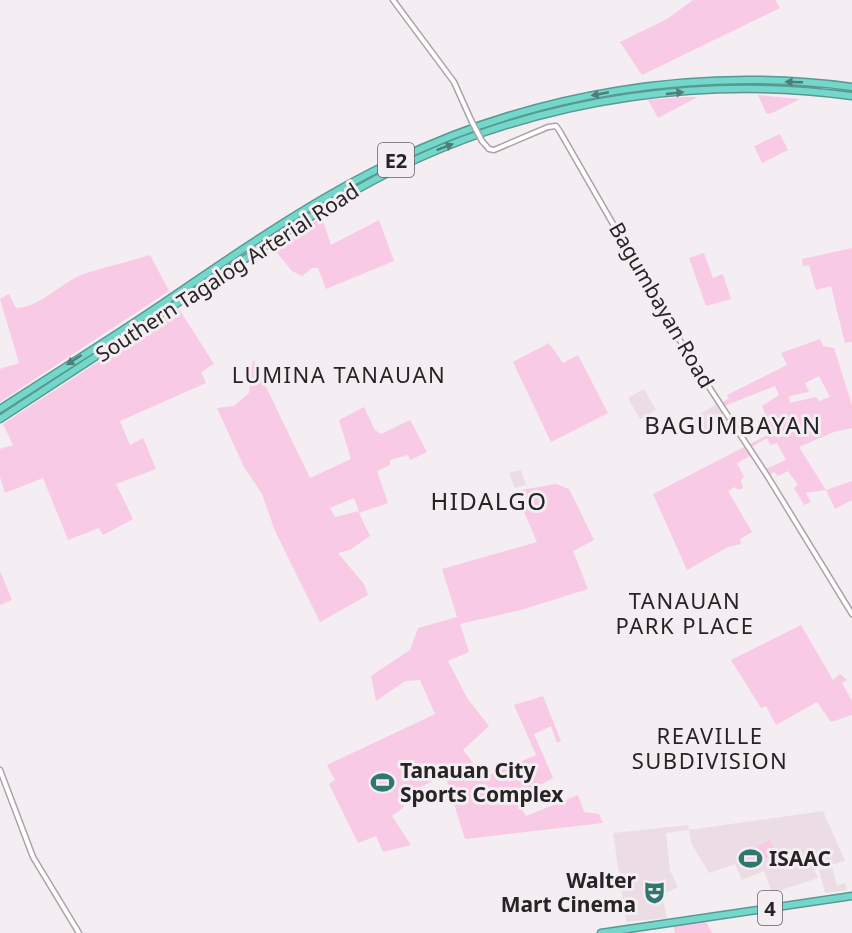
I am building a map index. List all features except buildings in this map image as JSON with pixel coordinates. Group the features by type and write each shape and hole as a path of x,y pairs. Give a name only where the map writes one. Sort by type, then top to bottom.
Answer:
{"highway":[{"name":"Southern Tagalog Arterial Road","path":"0,409 326,197 395,160 472,128 550,105 640,88 729,81 811,83 852,87"},
{"name":"Southern Tagalog Arterial Road","path":"0,418 331,204 420,158 473,136 551,113 652,95 767,89 852,96"},
{"name":"4","path":"601,933 852,896"}],"street":[{"name":"Bagumbayan Road","path":"393,0 454,82 471,120 489,149 494,150 548,127 555,126 559,130 690,358 768,477 852,614"},
{"path":"0,770 33,857 79,933"}],"shaded area":[{"path":"693,0 775,0 780,8 642,75 620,42 667,19"},
{"path":"758,95 800,99 770,114 766,113"},
{"path":"698,97 658,118 648,100"},
{"path":"780,134 788,150 762,163 754,146"},
{"path":"322,217 331,245 379,220 394,261 326,289 318,268 312,268 302,276 292,271 273,248"},
{"path":"852,248 852,342 845,343 831,286 816,290 809,265 803,266 802,259"},
{"path":"704,253 713,278 723,274 731,299 706,306 689,258"},
{"path":"150,255 169,291 0,402 0,369 19,363 0,299 9,294 16,308 26,306 44,298 78,276"},
{"path":"179,309 214,364 201,372 206,383 120,421 130,445 143,438 156,469 116,484 133,519 103,535 99,528 68,540 43,478 5,493 0,477 0,449 13,445 3,424"},
{"path":"820,339 823,346 834,348 852,405 852,428 834,432 799,447 826,490 806,493 811,502 804,505 794,488 798,485 788,471 778,476 774,472 767,476 763,470 786,460 777,443 770,445 767,438 750,448 754,454 737,463 744,477 741,480 743,488 738,490 735,487 728,491 752,532 740,539 741,544 728,547 687,570 653,494 773,432 762,406 779,395 775,386 722,407 720,404 729,398 727,395 787,365 781,353","holes":["819,376 830,397 819,401 816,397 790,403 789,396 809,392 805,383"]},
{"path":"549,343 563,363 578,355 608,413 551,442 513,362"},
{"path":"253,360 310,478 351,459 339,420 364,407 375,430 381,434 410,420 427,452 410,460 408,455 390,460 390,465 377,471 388,503 359,513 370,536 350,550 338,553 364,584 368,595 320,622 275,531 262,494 244,467 217,408 234,406 249,393","holes":["354,498 359,511 335,517 330,508"]},
{"path":"644,389 656,410 640,419 628,398"},
{"path":"716,404 729,423 705,437 691,420"},
{"path":"521,470 526,485 515,488 509,473"},
{"path":"852,481 852,500 835,509 826,490"},
{"path":"556,484 569,489 594,540 573,551 588,589 521,610 460,624 469,652 448,661 467,698 489,726 463,750 484,777 536,755 514,705 543,696 561,741 557,743 551,726 534,734 553,778 515,799 526,816 578,795 584,812 599,814 603,823 465,839 445,775 400,797 404,807 392,816 411,845 383,852 376,836 358,843 329,784 335,780 327,765 435,714 420,680 405,681 376,701 371,676 410,650 418,628 457,617 442,569 537,542 515,491"},
{"path":"0,571 12,600 0,605"},
{"path":"801,625 833,680 840,674 847,680 842,683 852,701 852,715 831,722 817,702 776,725 766,706 761,708 731,660"},
{"path":"823,811 845,861 814,870 818,878 772,893 764,871 742,880 735,864 709,873 691,843 689,830"},
{"path":"688,825 689,830 666,833 670,871 678,887 662,895 667,918 626,922 613,833"},
{"path":"770,840 775,854 744,868 739,856 758,849 757,846"},
{"path":"832,867 838,889 838,885 845,883 847,890 825,893 819,870"},
{"path":"704,918 712,933 675,933 672,923"}],"place":[{"name":"Tanauan City Sports Complex","path":"382,782"},
{"name":"ISAAC","path":"751,858"},
{"name":"Walter Mart Cinema","path":"654,892"}],"district":[{"name":"LUMINA TANAUAN","path":"339,374"},
{"name":"BAGUMBAYAN","path":"733,424"},
{"name":"HIDALGO","path":"489,500"},
{"name":"TANAUAN PARK PLACE","path":"685,612"},
{"name":"REAVILLE SUBDIVISION","path":"710,748"}]}
